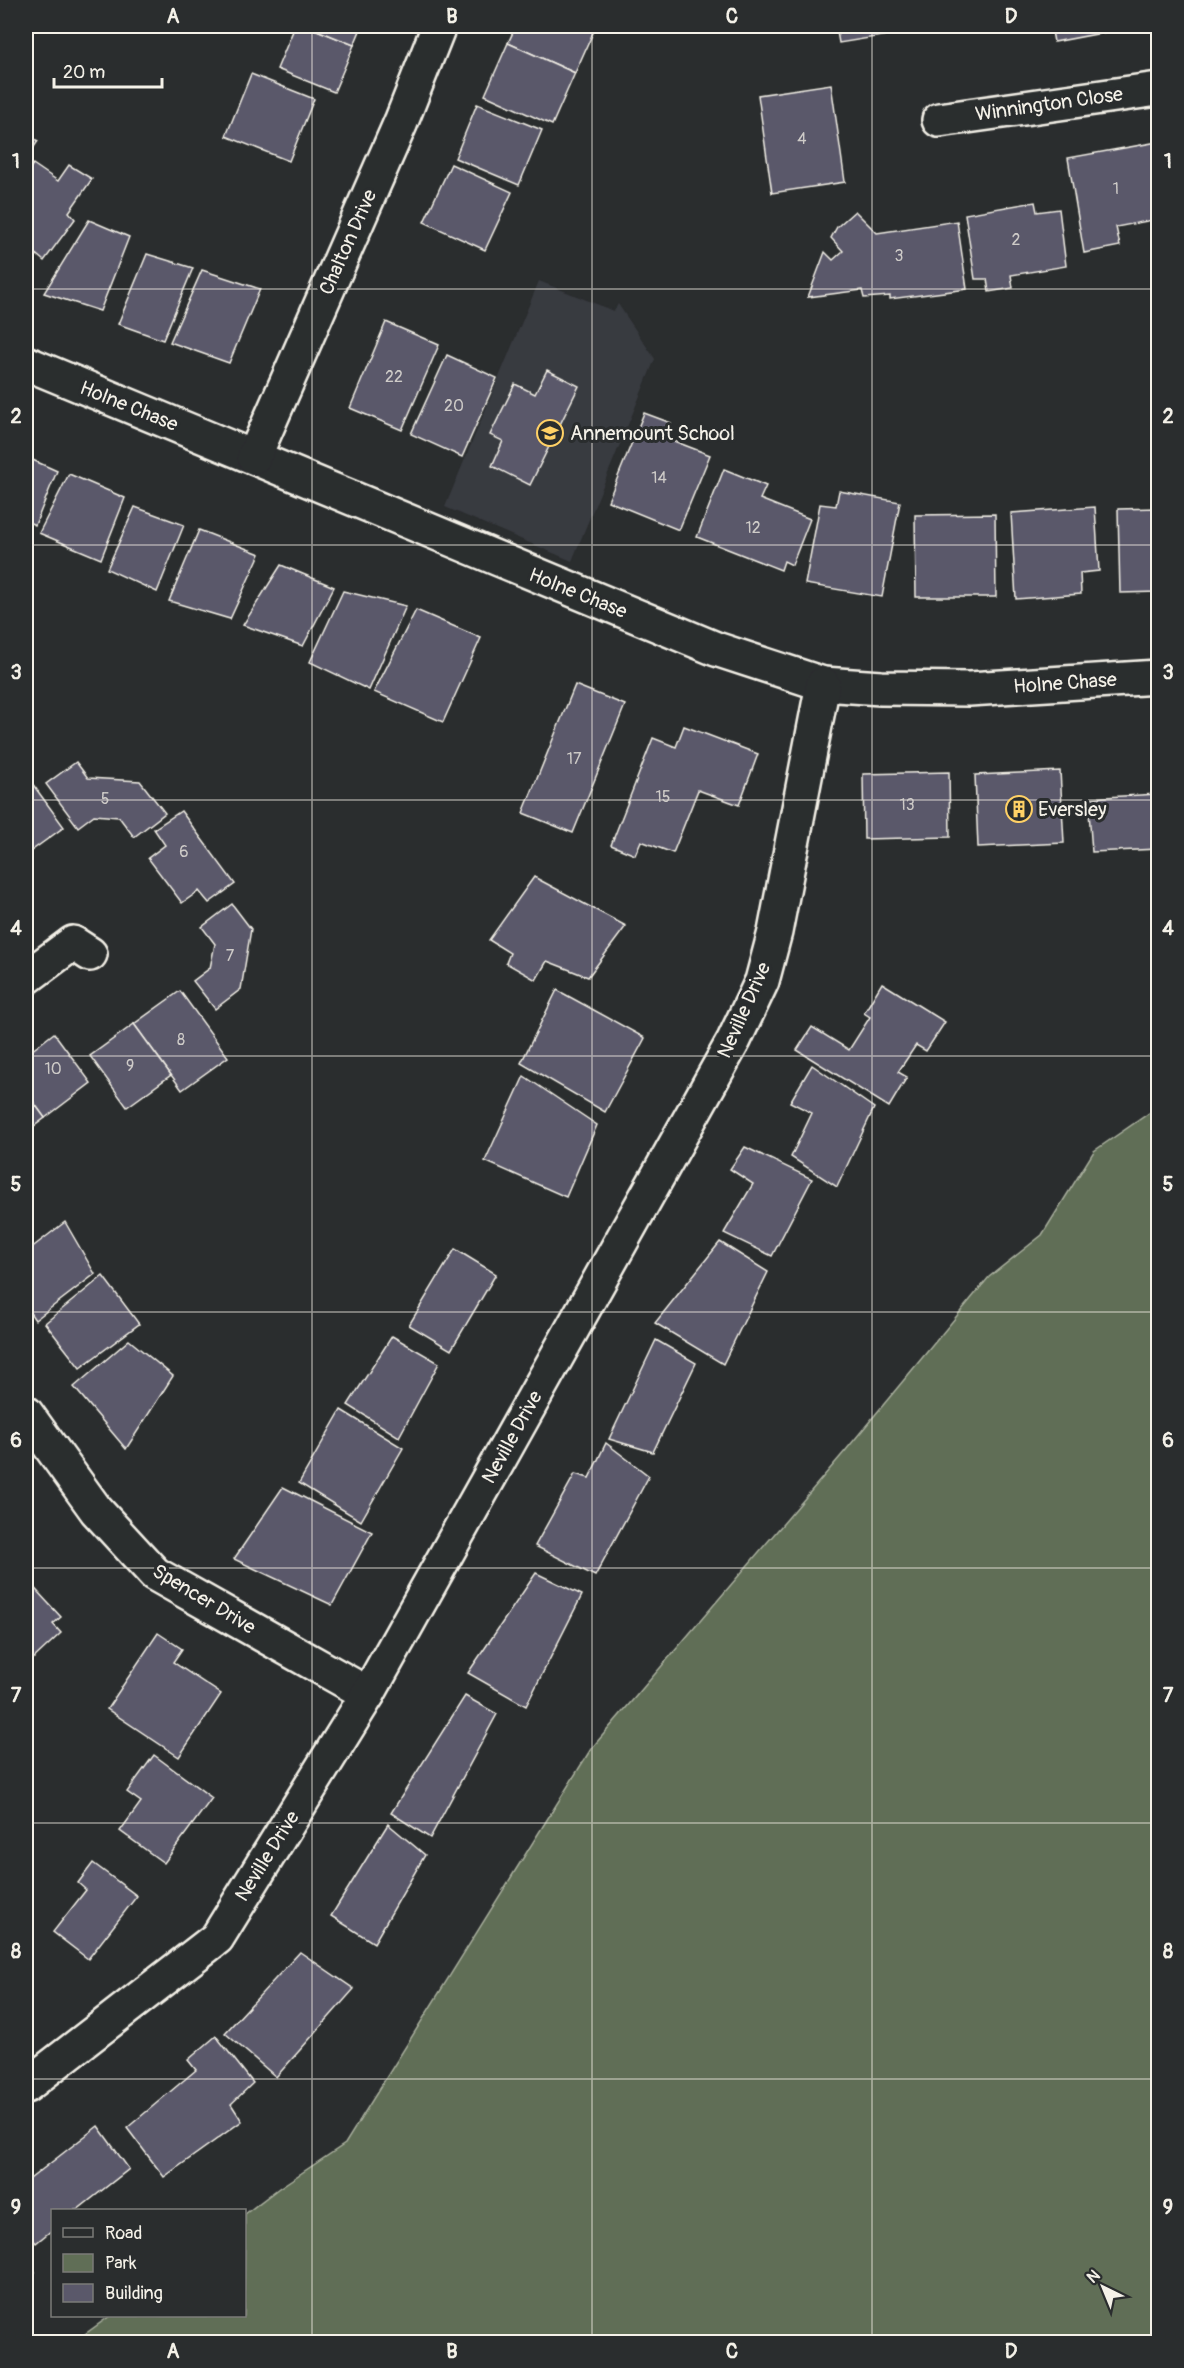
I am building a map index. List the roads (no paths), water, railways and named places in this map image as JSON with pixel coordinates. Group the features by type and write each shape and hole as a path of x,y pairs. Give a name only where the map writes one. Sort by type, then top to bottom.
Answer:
{"street":[{"name":"Chalton Drive","path":"254,457 401,122 439,26"},
{"name":"Winnington Close","path":"939,120 1158,89"},
{"name":"Holne Chase","path":"26,363 716,649 824,684 881,688 969,689 1158,677"},
{"name":"Neville Drive","path":"26,2086 217,1938 368,1694 734,1040 762,981 775,932 824,684"},
{"path":"26,978 73,943 90,954"},
{"name":"Spencer Drive","path":"26,1413 96,1510 155,1574 368,1694"}],"place":[{"name":"Annemount School","path":"550,433"},
{"name":"Eversley","path":"1019,809"}]}
